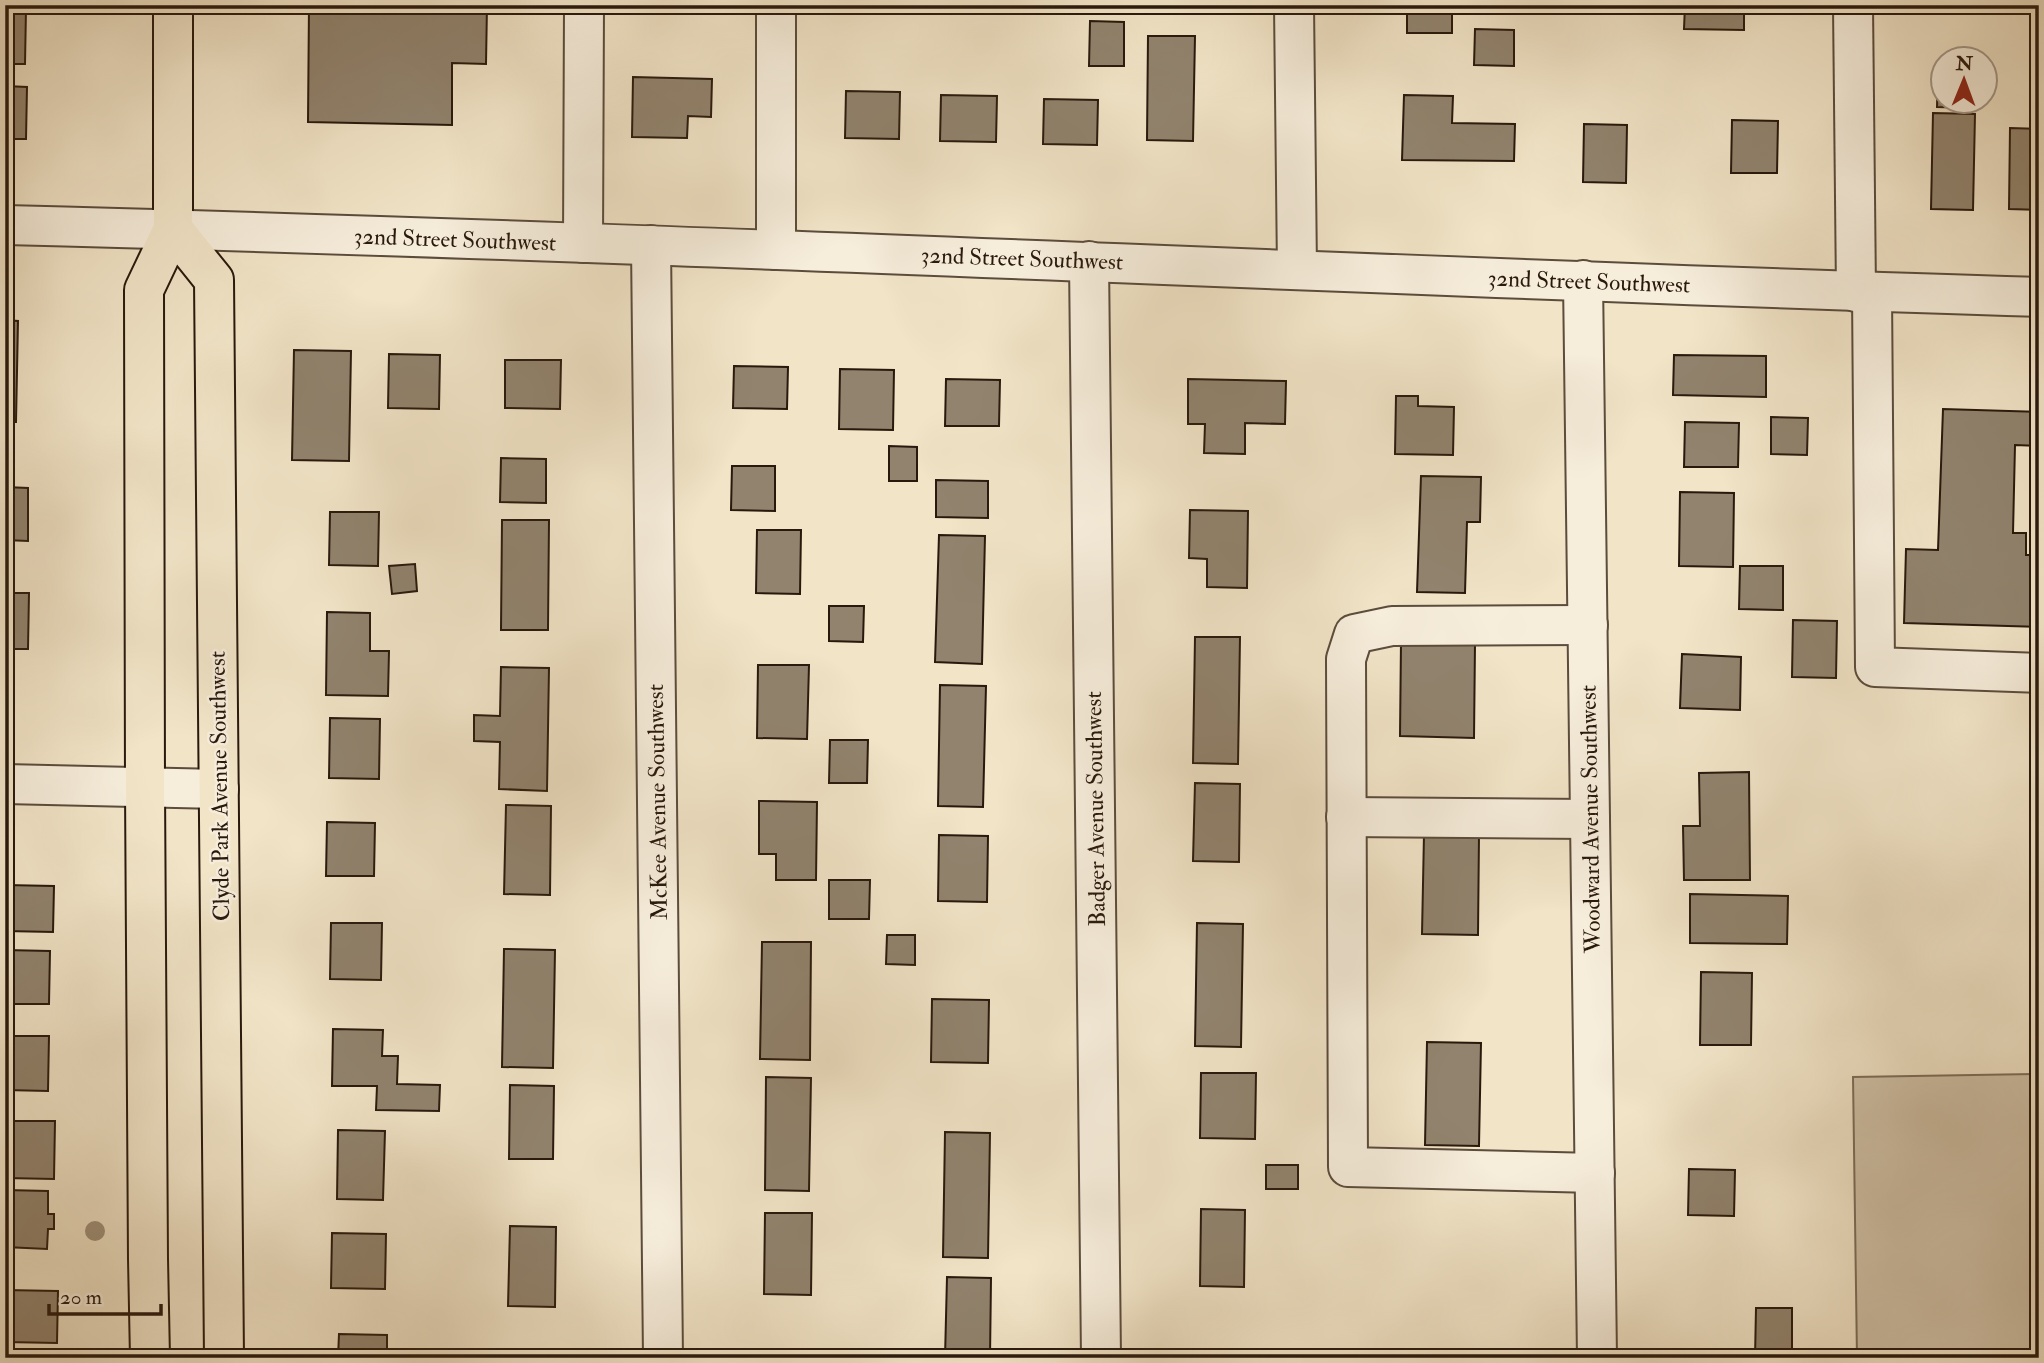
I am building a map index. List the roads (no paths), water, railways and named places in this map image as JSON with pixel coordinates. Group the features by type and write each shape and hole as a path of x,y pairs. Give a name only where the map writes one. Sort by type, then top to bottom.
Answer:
{"main road":[{"path":"150,1358 144,290 173,229 173,5"},
{"name":"Clyde Park Avenue Southwest","path":"173,229 214,280 224,1358"}],"street":[{"path":"583,243 584,5"},
{"path":"776,5 776,250"},
{"path":"1294,5 1297,270"},
{"path":"1853,5 1875,667 2039,673"},
{"name":"32nd Street Southwest","path":"5,225 583,243 2039,297"},
{"name":"McKee Avenue Southwest","path":"651,246 663,1358"},
{"name":"Badger Avenue Southwest","path":"1089,261 1101,1358"},
{"name":"Woodward Avenue Southwest","path":"1583,280 1597,1358"},
{"path":"1588,625 1392,626 1354,634 1346,659 1348,1167 1595,1173"},
{"path":"5,784 219,789"},
{"path":"1346,817 1590,819"}]}
